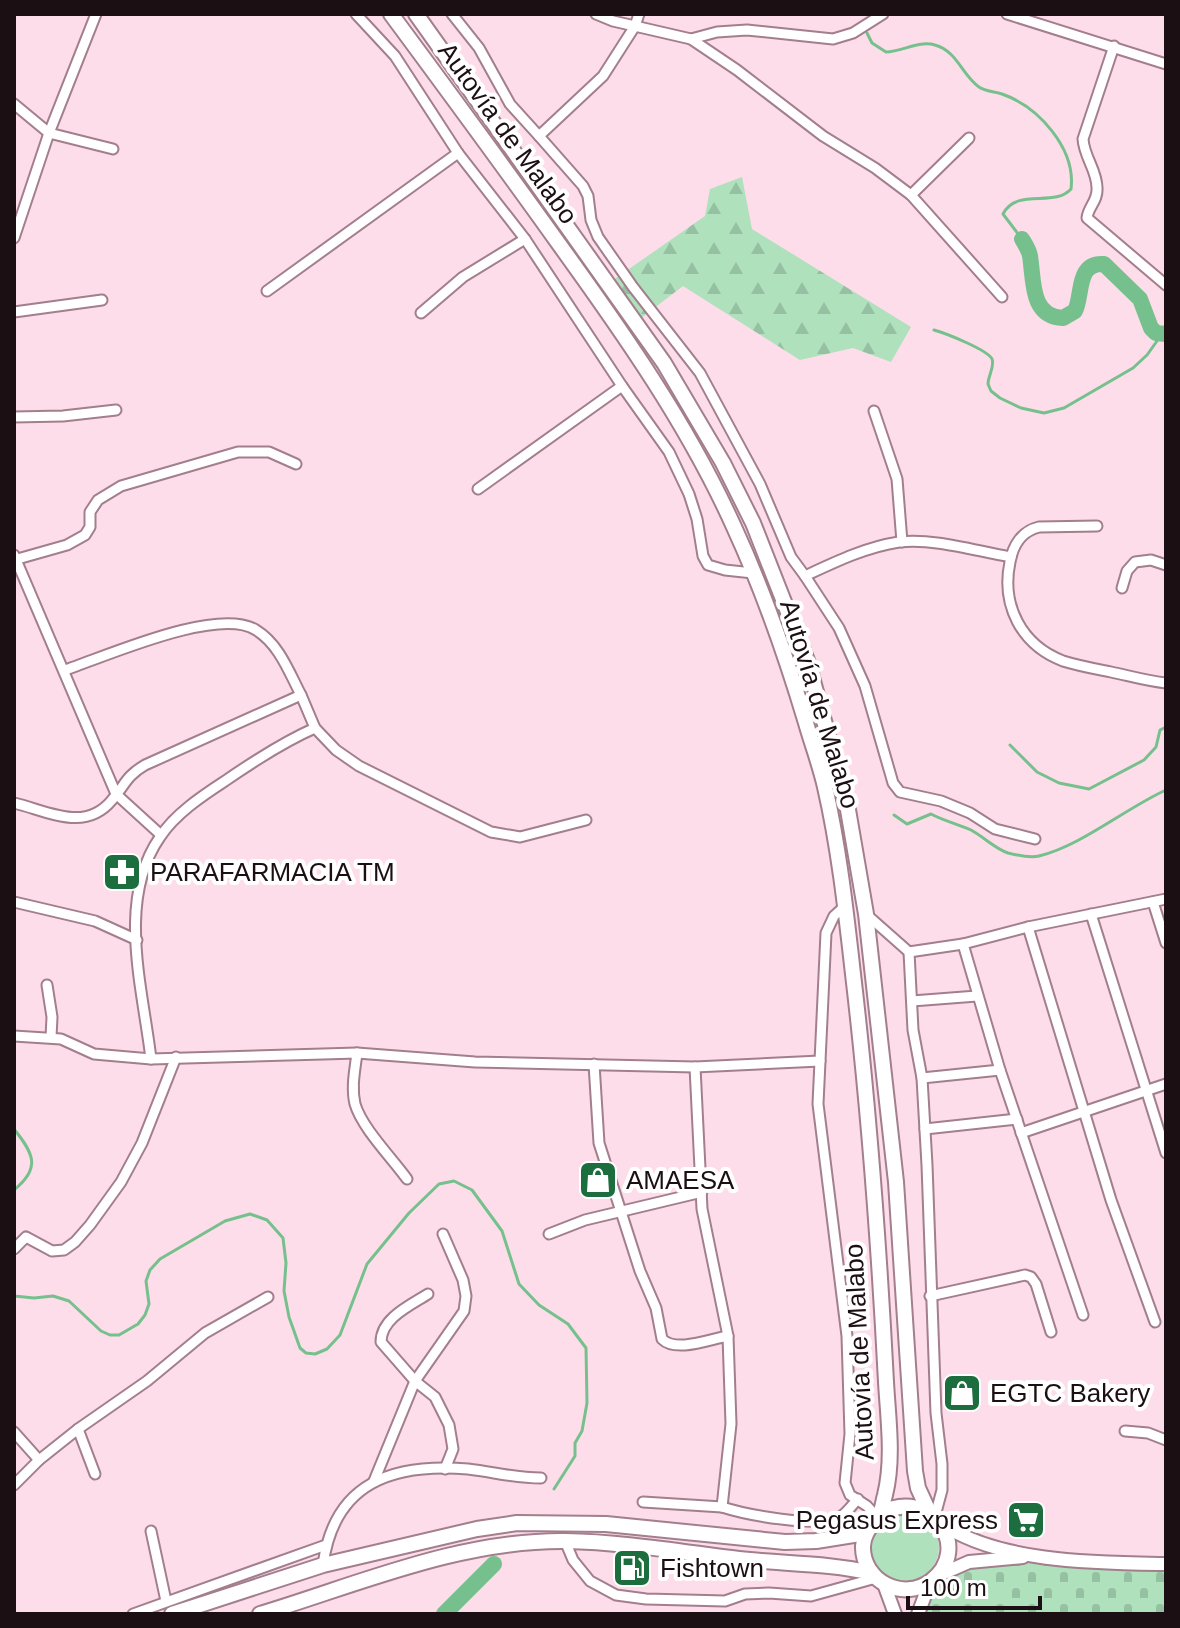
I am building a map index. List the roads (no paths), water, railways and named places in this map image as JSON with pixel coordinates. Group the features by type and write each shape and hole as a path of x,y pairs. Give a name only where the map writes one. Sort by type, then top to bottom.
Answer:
{"main road":[{"name":"Autovía de Malabo","path":"391,14 650,373 680,422 727,513 783,650 825,785 845,906 869,1115 880,1256 889,1454 889,1479 878,1516"},
{"name":"Autovía de Malabo","path":"416,14 664,363 753,523 808,663 828,728 852,830 866,914 896,1182 915,1471 918,1488 934,1517"},
{"path":"895,1614 865,1561 863,1547 866,1533 878,1516 891,1508 904,1505 934,1517 979,1542 1030,1556"},
{"path":"918,1614 948,1550 946,1535 934,1517"},
{"path":"169,1608 323,1565 477,1529 517,1523 606,1524 785,1542 816,1541 866,1533"},
{"path":"260,1614 417,1564 501,1546 565,1541 639,1546 745,1560 830,1564 907,1590 969,1562 1030,1556 1166,1564"}],"street":[{"path":"14,238 49,133 96,14"},
{"path":"356,14 395,56 458,153 525,239 669,452 684,481 708,565 753,573"},
{"path":"452,14 479,48 510,104 583,186 598,237 700,373 760,484 791,557 839,628 865,686 893,783 900,792 941,801 970,813 995,829 1035,839"},
{"path":"596,14 691,39 737,70 823,136 911,195 1002,297"},
{"path":"539,136 603,76 635,26 639,14"},
{"path":"691,39 717,32 747,30 833,39 853,33 883,14"},
{"path":"1007,14 1166,64"},
{"path":"1114,46 1083,139 1084,152 1094,172 1097,188 1095,202 1087,218 1166,285"},
{"path":"14,104 49,133 113,149"},
{"path":"911,195 969,138"},
{"path":"267,291 458,153"},
{"path":"421,313 463,277 525,239"},
{"path":"14,312 102,300"},
{"path":"478,489 622,386"},
{"path":"14,417 116,410"},
{"path":"874,411 897,479 902,542"},
{"path":"161,835 116,794 15,558 67,545 85,535 90,527 90,512 98,500 121,486 238,452 269,452 296,464"},
{"path":"1097,526 1031,529 1018,539 1011,557 1008,599 1018,624 1039,648 1062,660 1166,683"},
{"path":"805,576 849,556 902,542 930,543 1011,557"},
{"path":"1122,588 1127,571 1135,562 1151,560 1166,565"},
{"path":"65,670 200,625 234,622 256,630 279,652 315,728 336,750 359,766 491,832 520,837 586,820"},
{"path":"14,803 71,819 86,819 100,812 128,776 145,765 301,695"},
{"path":"151,1059 137,940 136,902 144,870 161,835 179,815 219,785 289,739 315,728"},
{"path":"909,952 963,944 1028,927 1166,899"},
{"path":"14,902 95,921 137,940"},
{"path":"1153,902 1166,943"},
{"path":"845,906 834,916 826,933 819,1116 847,1336 850,1434 846,1490 878,1516"},
{"path":"866,914 909,952 922,1078 931,1232 930,1296 936,1413 942,1464 942,1490 934,1517"},
{"path":"1091,914 1166,1153"},
{"path":"1028,927 1111,1200 1155,1322"},
{"path":"963,944 1000,1070 1083,1315"},
{"path":"47,985 52,1017 51,1037"},
{"path":"912,1001 977,996"},
{"path":"14,1036 51,1037 94,1054 151,1059 357,1053 475,1062 695,1067 820,1061"},
{"path":"357,1053 353,1081 359,1115 407,1179"},
{"path":"14,1249 26,1237 52,1251 64,1250 90,1225 121,1182 142,1143 176,1057"},
{"path":"594,1064 599,1143 640,1271 656,1308 658,1330 665,1343 675,1346 728,1336"},
{"path":"695,1067 702,1209 728,1336 731,1424 722,1507"},
{"path":"922,1078 1000,1070"},
{"path":"1021,1133 1166,1084"},
{"path":"925,1129 1017,1119"},
{"path":"549,1234 567,1225 702,1192"},
{"path":"374,1481 415,1381 464,1311 466,1296 463,1280 443,1234"},
{"path":"930,1296 1025,1275 1036,1284 1051,1332"},
{"path":"428,1294 387,1322 381,1342 415,1381 435,1397 449,1425 453,1449 445,1469"},
{"path":"14,1485 39,1460 147,1381 205,1333 268,1297"},
{"path":"78,1429 95,1474"},
{"path":"1125,1431 1148,1433 1166,1440"},
{"path":"14,1432 39,1460"},
{"path":"323,1565 326,1545 342,1509 374,1481 405,1470 445,1469 469,1469 513,1478 541,1478"},
{"path":"643,1502 722,1507 761,1517 824,1519 840,1517 858,1499"},
{"path":"151,1531 169,1608"},
{"path":"565,1541 573,1560 590,1581 616,1595 670,1602 725,1601 745,1594 811,1596 877,1578"},
{"path":"133,1614 169,1608 326,1545"},
{"path":"725,1601 726,1614"}],"waterway":[{"path":"867,33 872,43 886,52 923,44 943,48 979,87 1016,100 1052,131 1068,159 1071,189 1055,197 1026,199 1009,206 1003,214 1022,239"},
{"path":"1022,239 1029,254 1036,296 1044,311 1063,318 1075,311 1085,274 1089,268 1104,264 1140,299 1151,328 1156,333 1166,334"},
{"path":"934,330 989,355 993,365 988,384 1000,398 1021,408 1044,413 1064,408 1133,368 1162,334"},
{"path":"1010,745 1037,772 1059,783 1089,789 1144,760 1156,747 1160,730 1166,727"},
{"path":"894,815 907,824 931,814 971,830 1008,853 1036,857 1071,844 1166,790"},
{"path":"14,1129 32,1161 28,1175 14,1190"},
{"path":"14,1296 53,1296 69,1301 101,1331 119,1335 138,1324 145,1315 149,1304 146,1281 150,1270 160,1259 225,1221 250,1214 267,1220 283,1238 286,1263 284,1291 289,1317 300,1348 306,1353 315,1354 327,1349 340,1335 367,1264 409,1213 439,1184 454,1181 472,1190 502,1231 519,1284 539,1305 568,1324 586,1348 587,1403 582,1431 575,1443 575,1456 554,1489"},
{"path":"444,1614 494,1564"}],"place":[{"name":"PARAFARMACIA TM","path":"122,872"},
{"name":"AMAESA","path":"598,1180"},
{"name":"EGTC Bakery","path":"962,1393"},
{"name":"Pegasus Express","path":"1026,1520"},
{"name":"Fishtown","path":"632,1568"}]}
